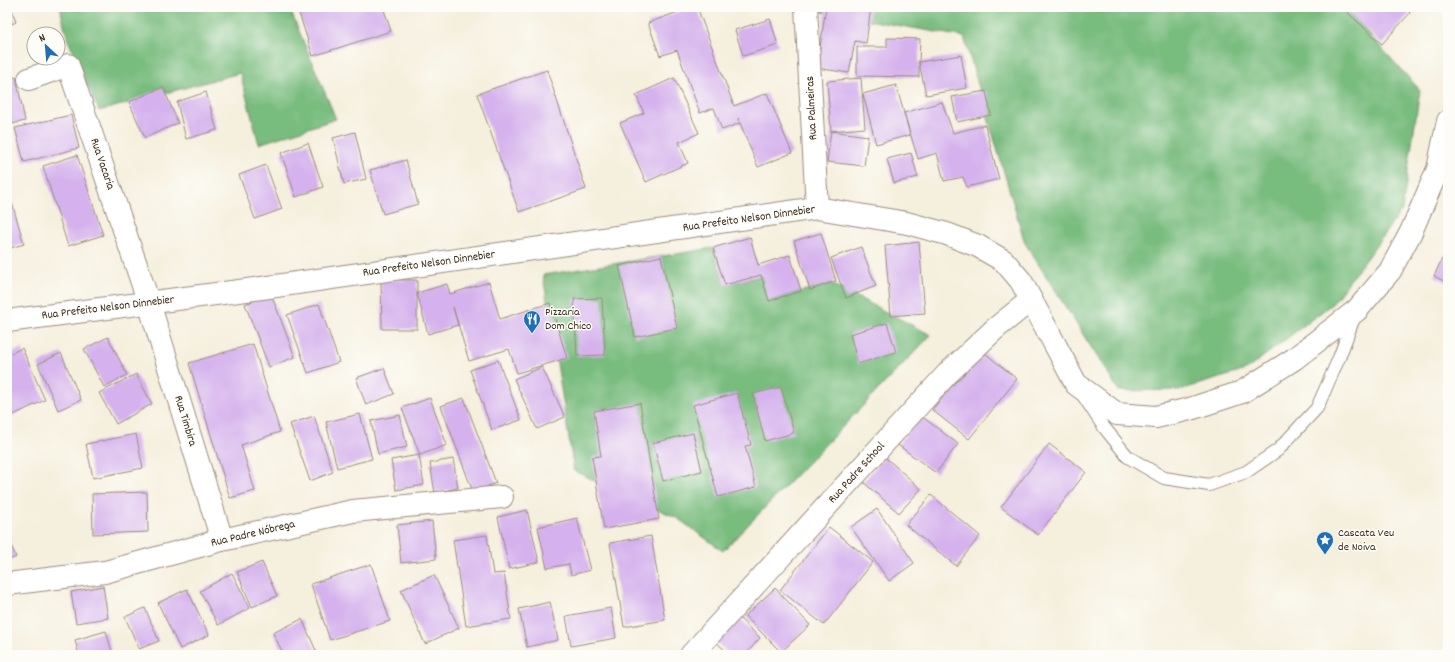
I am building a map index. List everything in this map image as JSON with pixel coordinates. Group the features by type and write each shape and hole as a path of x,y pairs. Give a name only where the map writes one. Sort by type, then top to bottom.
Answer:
{"street":[{"name":"Rua Palmeiras","path":"806,7 817,208"},
{"name":"Rua Vacaria","path":"29,79 68,65 149,303"},
{"name":"Rua Prefeito Nelson Dinnebier","path":"7,321 285,285 817,208 908,223 947,234 978,246 1004,261 1021,281 1076,384 1117,414 1156,417 1190,409 1242,392 1294,359 1357,310 1390,271 1411,232 1438,169 1448,121"},
{"name":"Rua Padre School","path":"691,655 948,374 996,328 1031,300"},
{"name":"Rua Timbira","path":"149,303 222,540"},
{"name":"Rua Padre Nóbrega","path":"7,584 105,572 222,540 353,511 502,496"}],"lane":[{"path":"1076,384 1103,426 1128,457 1164,478 1209,484 1246,472 1278,450 1317,408 1339,358 1357,310"}],"green space":[{"path":"60,7 289,7 336,119 259,144 240,73 99,111 67,38 66,26 64,26"},
{"path":"822,7 1344,7 1420,90 1402,210 1333,303 1246,370 1180,390 1119,391 1025,243 964,37 822,12"},
{"path":"713,248 725,285 761,276 769,301 830,283 931,335 723,551 677,518 574,471 543,275"}],"building":[{"path":"7,7 11,7 16,22 7,26"},
{"path":"297,7 383,7 391,31 313,56"},
{"path":"691,7 697,7 734,106 767,93 792,153 758,167 738,118 740,123 722,130 714,108 700,113 677,50 660,56 648,23"},
{"path":"826,7 871,7 866,43 855,41 849,73 817,68"},
{"path":"1350,7 1404,7 1410,13 1382,44 1346,11"},
{"path":"770,19 778,45 743,56 735,30"},
{"path":"887,38 920,39 919,77 857,76 857,47 887,47"},
{"path":"961,55 967,88 926,95 919,62"},
{"path":"547,70 586,189 519,212 477,94"},
{"path":"16,77 25,121 7,125 7,79"},
{"path":"674,78 699,133 679,142 688,163 646,182 620,123 644,113 636,95"},
{"path":"861,78 865,128 831,131 827,81"},
{"path":"896,85 910,135 876,144 863,94"},
{"path":"163,87 178,123 145,138 129,102"},
{"path":"986,91 991,115 957,122 952,97"},
{"path":"206,92 217,130 186,139 177,102"},
{"path":"942,102 953,133 985,125 999,179 967,187 963,177 944,181 937,153 918,159 904,113"},
{"path":"71,115 79,148 24,162 15,128"},
{"path":"831,131 868,136 864,166 827,162"},
{"path":"355,132 366,179 344,184 333,138"},
{"path":"308,143 323,187 296,197 281,153"},
{"path":"911,153 918,177 894,183 887,159"},
{"path":"77,155 103,235 68,246 43,166"},
{"path":"406,160 418,204 383,214 370,170"},
{"path":"266,165 282,209 255,219 239,175"},
{"path":"12,203 24,244 7,249 7,204"},
{"path":"821,233 836,281 810,290 794,241"},
{"path":"750,237 758,265 790,255 801,291 769,301 761,275 725,285 713,248"},
{"path":"919,242 925,313 891,316 885,246"},
{"path":"861,247 876,286 846,298 831,258"},
{"path":"661,256 677,328 635,337 619,266"},
{"path":"1443,257 1448,259 1448,283 1434,276"},
{"path":"381,280 417,280 417,329 382,329"},
{"path":"489,282 500,319 550,303 567,358 517,373 509,349 469,361 453,307 458,325 428,334 417,293 447,284 450,294"},
{"path":"271,294 295,357 269,367 245,304"},
{"path":"602,298 605,355 577,356 574,299"},
{"path":"319,304 339,362 308,373 287,315"},
{"path":"887,323 896,352 858,364 850,334"},
{"path":"108,337 127,375 104,387 84,349"},
{"path":"253,344 280,432 241,445 255,491 230,498 189,363"},
{"path":"22,348 45,400 11,416 7,408 7,355"},
{"path":"981,350 1017,379 969,439 932,410"},
{"path":"61,353 81,400 58,410 38,364"},
{"path":"498,360 521,420 492,430 470,370"},
{"path":"542,367 565,417 537,429 514,379"},
{"path":"384,368 394,394 366,405 356,378"},
{"path":"136,374 152,404 116,424 99,393"},
{"path":"781,387 794,433 765,441 753,394"},
{"path":"737,393 751,445 745,446 756,487 718,497 693,405"},
{"path":"430,398 447,445 420,455 402,408"},
{"path":"464,398 496,483 473,492 441,406"},
{"path":"640,403 659,519 604,529 592,457 601,456 594,411"},
{"path":"360,414 372,459 337,468 326,422"},
{"path":"400,415 407,447 378,454 371,421"},
{"path":"920,415 958,444 936,473 898,445"},
{"path":"314,416 333,472 310,481 290,424"},
{"path":"693,433 702,471 663,481 653,443"},
{"path":"136,434 143,468 93,478 86,444"},
{"path":"1049,444 1086,472 1038,535 1001,507"},
{"path":"419,455 424,485 396,490 391,460"},
{"path":"885,457 921,489 899,513 863,482"},
{"path":"453,459 458,488 435,493 430,463"},
{"path":"147,492 148,532 93,534 92,494"},
{"path":"931,495 980,536 956,566 906,525"},
{"path":"877,509 914,563 889,581 851,527"},
{"path":"527,510 539,562 509,569 498,517"},
{"path":"577,518 590,570 571,575 569,564 547,568 538,527"},
{"path":"432,521 436,559 401,563 397,525"},
{"path":"829,527 873,562 824,625 780,590"},
{"path":"487,535 493,574 504,573 511,619 466,626 453,540"},
{"path":"7,536 16,557 7,561"},
{"path":"651,536 665,620 624,627 610,543"},
{"path":"262,562 277,596 252,607 237,572"},
{"path":"371,564 390,621 330,640 311,584"},
{"path":"232,573 250,608 218,625 200,591"},
{"path":"434,575 459,628 425,644 401,590"},
{"path":"103,586 108,618 76,623 71,592"},
{"path":"775,588 810,625 781,652 745,616"},
{"path":"187,589 209,635 180,649 158,603"},
{"path":"550,602 558,640 527,647 519,609"},
{"path":"145,608 159,641 139,649 125,617"},
{"path":"611,608 616,638 571,646 566,616"},
{"path":"736,615 760,638 745,655 730,655 713,639"},
{"path":"302,619 318,655 284,655 273,633"},
{"path":"106,631 113,655 79,655 75,640"}],"place":[{"name":"Pizzaria Dom Chico","path":"532,334"},
{"name":"Cascata Veu de Noiva","path":"1325,555"}]}
